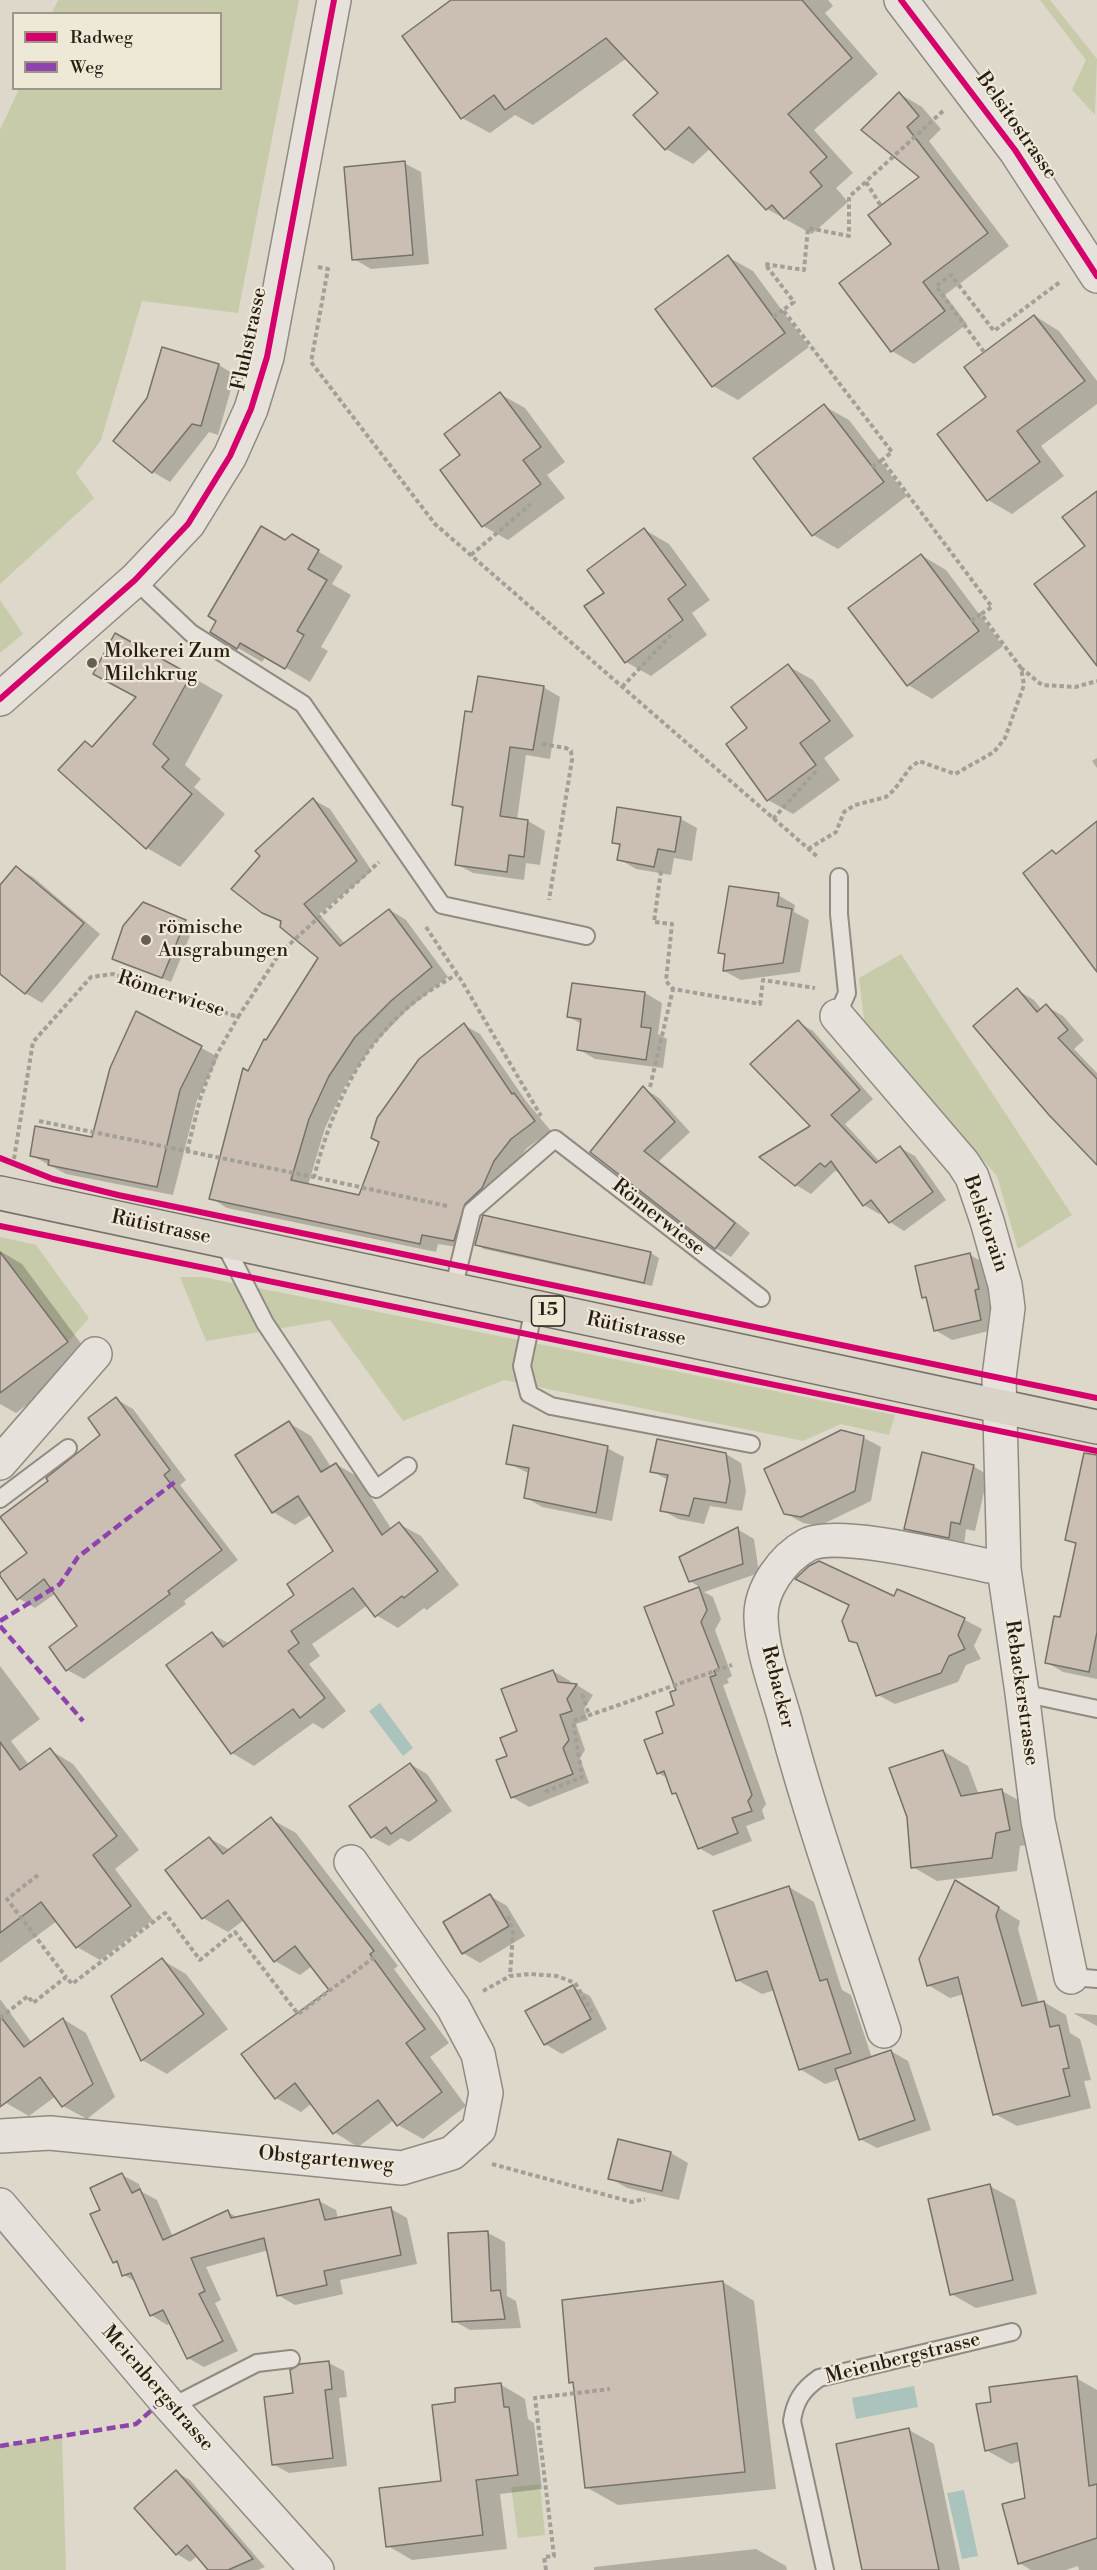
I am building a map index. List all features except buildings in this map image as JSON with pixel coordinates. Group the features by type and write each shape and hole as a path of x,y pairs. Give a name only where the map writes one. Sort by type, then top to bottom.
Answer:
{"main road":[{"name":"Rütistrasse","path":"4,1194 1097,1427"}],"street":[{"name":"Fluhstrasse","path":"0,699 135,580 188,524 230,456 251,409 267,357 334,0"},
{"name":"Belsitostrasse","path":"902,0 1015,150 1097,276"},
{"name":"Belsitorain","path":"842,1004 972,1177 1005,1285 1008,1308 999,1377 999,1407"},
{"path":"0,1463 95,1354"},
{"name":"Rebackerstrasse","path":"999,1407 1004,1569 1038,1821 1084,1978"},
{"name":"Rebacker","path":"884,2031 798,1771 767,1652 761,1616 768,1588 784,1563 808,1544 840,1539 1004,1569"},
{"name":"Obstgartenweg","path":"0,2136 50,2133 402,2168 452,2153 480,2128 486,2093 478,2054 453,2007 351,1862"},
{"name":"Meienbergstrasse","path":"0,2205 171,2407 317,2570"}],"lane":[{"path":"135,580 191,633 303,704 442,905 586,936"},
{"path":"839,877 842,1004"},
{"path":"453,1290 472,1211 555,1139"},
{"name":"Römerwiese","path":"555,1139 761,1298"},
{"path":"223,1241 270,1331 376,1489 408,1466"},
{"path":"534,1308 522,1366 529,1394 551,1406 751,1444"},
{"path":"0,1499 68,1448"},
{"path":"1022,1693 1097,1709"},
{"name":"Meienbergstrasse","path":"825,2570 792,2421 796,2400 819,2378 1011,2332"},
{"path":"171,2407 257,2363 291,2359"}],"path":[{"path":"773,317 794,302 765,264 804,270 808,228 849,236 849,196 944,111"},
{"path":"866,182 881,206"},
{"path":"327,272 311,362 435,524 839,877"},
{"path":"984,352 936,285 951,275 994,331 1061,281"},
{"path":"783,310 892,452 872,467"},
{"path":"882,460 992,606 971,621"},
{"path":"471,555 531,504"},
{"path":"981,614 1021,668 1042,685 1075,687 1097,681"},
{"path":"622,687 671,636"},
{"path":"808,849 836,832 844,812 855,805 886,798 910,768 919,761 955,774 994,752 1005,738 1024,685 1021,668"},
{"path":"542,744 566,748 571,751 572,760 545,928"},
{"path":"773,819 816,771"},
{"path":"661,871 654,922 672,924 666,981 673,989 760,1004 763,980 842,1004"},
{"path":"425,926 457,974 555,1139"},
{"path":"314,1176 327,1129 349,1083 379,1036 418,999 457,974"},
{"path":"650,1087 673,989"},
{"path":"187,1151 201,1096 218,1054 238,1017"},
{"path":"39,1121 314,1176 472,1211"},
{"path":"545,1792 582,1777 573,1721 767,1652"},
{"path":"582,1694 589,1715"},
{"path":"38,1875 7,1899 72,1984 165,1913 200,1960 235,1932 298,2014 403,1936"},
{"path":"508,1916 513,1932 510,1976"},
{"path":"453,2007 510,1976 530,1974 557,1976 575,1983 592,2012"},
{"path":"0,2018 28,1996 33,2003 66,1977"},
{"path":"452,2153 632,2202 645,2199"},
{"path":"546,2570 544,2557 554,2556 535,2398 610,2388"}],"green space":[{"path":"58,0 299,0 238,313 142,301 101,440 76,473 94,498 0,584 0,130 19,90 222,90 222,12 52,12"},
{"path":"1040,0 1050,0 1097,59 1095,115 1072,90 1086,60"},
{"path":"0,600 23,634 0,653"},
{"path":"901,954 1072,1215 1018,1249 997,1176 865,1028 859,978"},
{"path":"0,1237 36,1245 89,1318 68,1342 0,1252"},
{"path":"180,1277 203,1277 895,1415 889,1435 841,1424 803,1441 504,1380 403,1421 330,1320 206,1341"},
{"path":"62,2437 66,2570 0,2570 0,2446"},
{"path":"540,2484 545,2535 518,2538 511,2487"}],"water":[{"path":"380,1703 413,1748 403,1756 369,1711"},
{"path":"914,2386 918,2407 856,2419 852,2398"},
{"path":"964,2490 978,2556 962,2559 947,2493"}],"marked path":[{"path":"0,1621 60,1584 78,1557 176,1481"},
{"path":"0,1626 83,1721"},
{"path":"0,2446 136,2424 164,2399"}],"cycle path":[{"path":"0,699 135,580 188,524 230,456 251,409 267,357 334,0"},
{"path":"901,0 1015,150 1097,276"},
{"path":"0,1158 53,1179 118,1195 1097,1398"},
{"path":"0,1226 1097,1451"}],"place":[{"name":"Molkerei Zum Milchkrug","path":"92,663"},
{"name":"römische Ausgrabungen","path":"146,940"}]}
